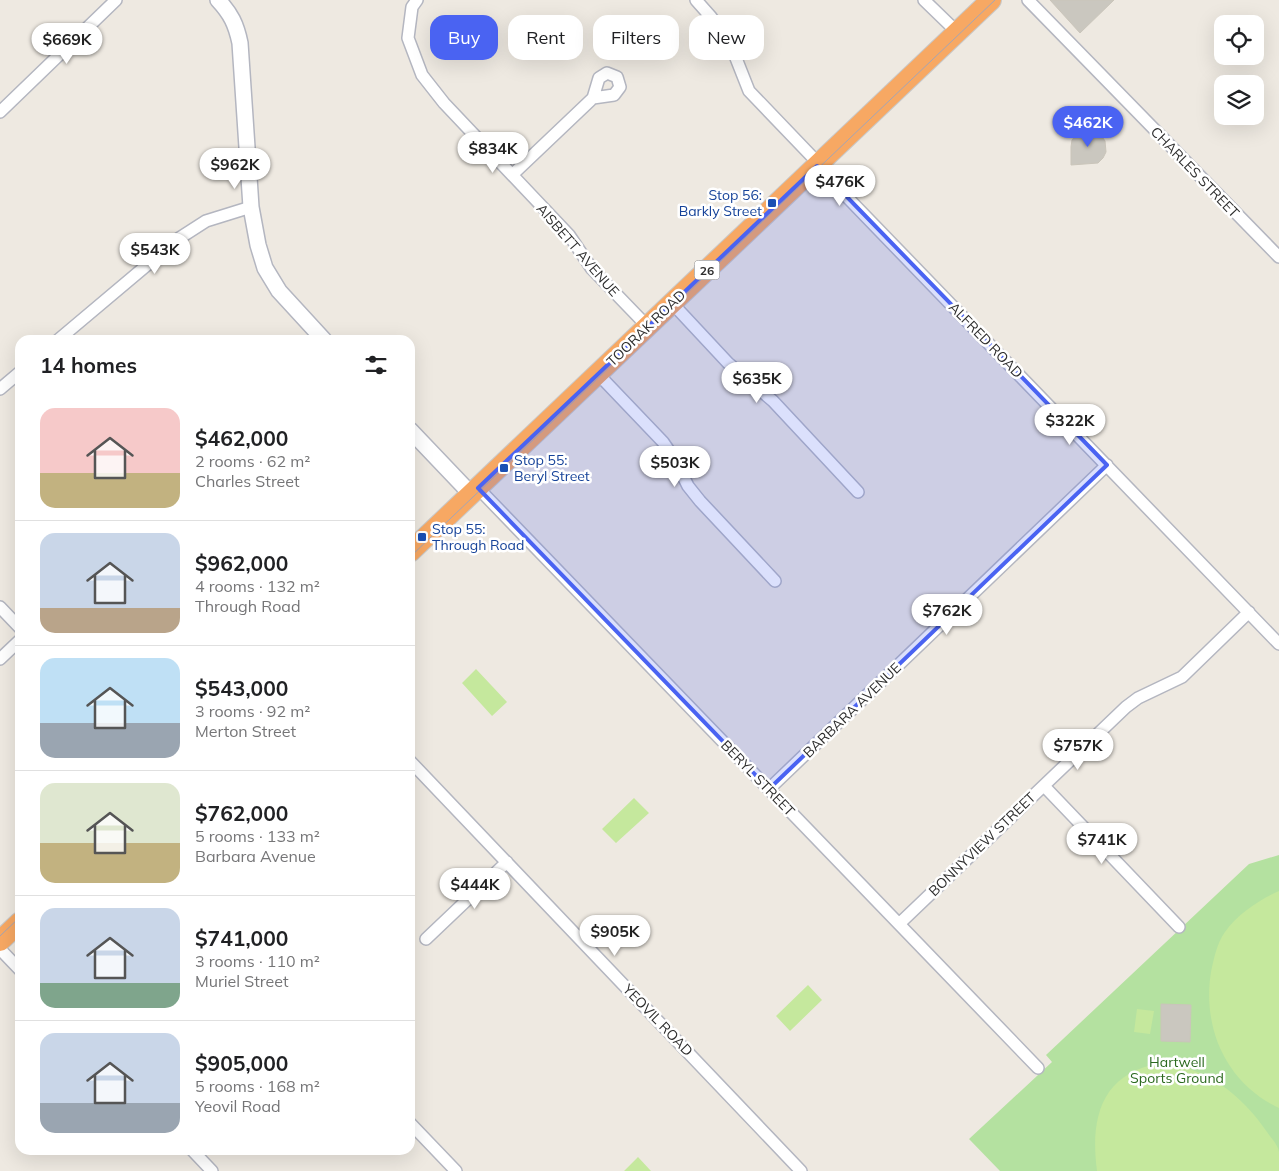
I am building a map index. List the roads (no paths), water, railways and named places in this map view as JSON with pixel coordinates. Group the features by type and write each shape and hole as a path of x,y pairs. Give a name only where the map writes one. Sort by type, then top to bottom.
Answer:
{"highway":[{"name":"TOORAK ROAD","path":"415,547 991,0"},
{"path":"0,941 15,927"}],"street":[{"path":"0,112 116,0"},
{"path":"218,0 227,9 236,24 240,43 251,207 258,246 265,268 279,291 319,335"},
{"name":"AISBETT AVENUE","path":"416,0 412,7 408,38 422,76 569,235 592,269 648,327"},
{"name":"ALFRED ROAD","path":"696,0 730,43 749,91 1279,644"},
{"path":"924,0 957,32"},
{"name":"CHARLES STREET","path":"1028,0 1279,258"},
{"path":"512,175 593,98"},
{"path":"64,335 178,239 206,221 251,207"},
{"path":"672,303 728,363 773,401 858,492"},
{"path":"598,374 663,442 674,458 688,486 700,501 775,581"},
{"path":"0,389 15,376"},
{"path":"415,435 475,491"},
{"name":"BARBARA AVENUE","path":"769,789 1107,465"},
{"name":"BERYL STREET","path":"475,491 769,789 1038,1068"},
{"path":"0,607 15,623"},
{"name":"BONNYVIEW STREET","path":"899,924 1126,707 1138,698 1182,677 1249,612"},
{"path":"0,659 15,645"},
{"name":"YEOVIL ROAD","path":"415,766 802,1171"},
{"path":"1044,786 1179,927"},
{"path":"426,939 507,862"},
{"path":"0,949 15,965"},
{"path":"415,1128 456,1171"},
{"path":"197,1155 212,1171"}],"tram line":[{"path":"415,552 995,0"},
{"path":"0,936 15,922"}],"place":[{"name":"Stop 56: Barkly Street","path":"772,203"},
{"name":"Stop 55: Beryl Street","path":"504,468"},
{"name":"Stop 55: Through Road","path":"422,537"}],"park label":[{"name":"Hartwell Sports Ground","path":"1177,1070"}]}
